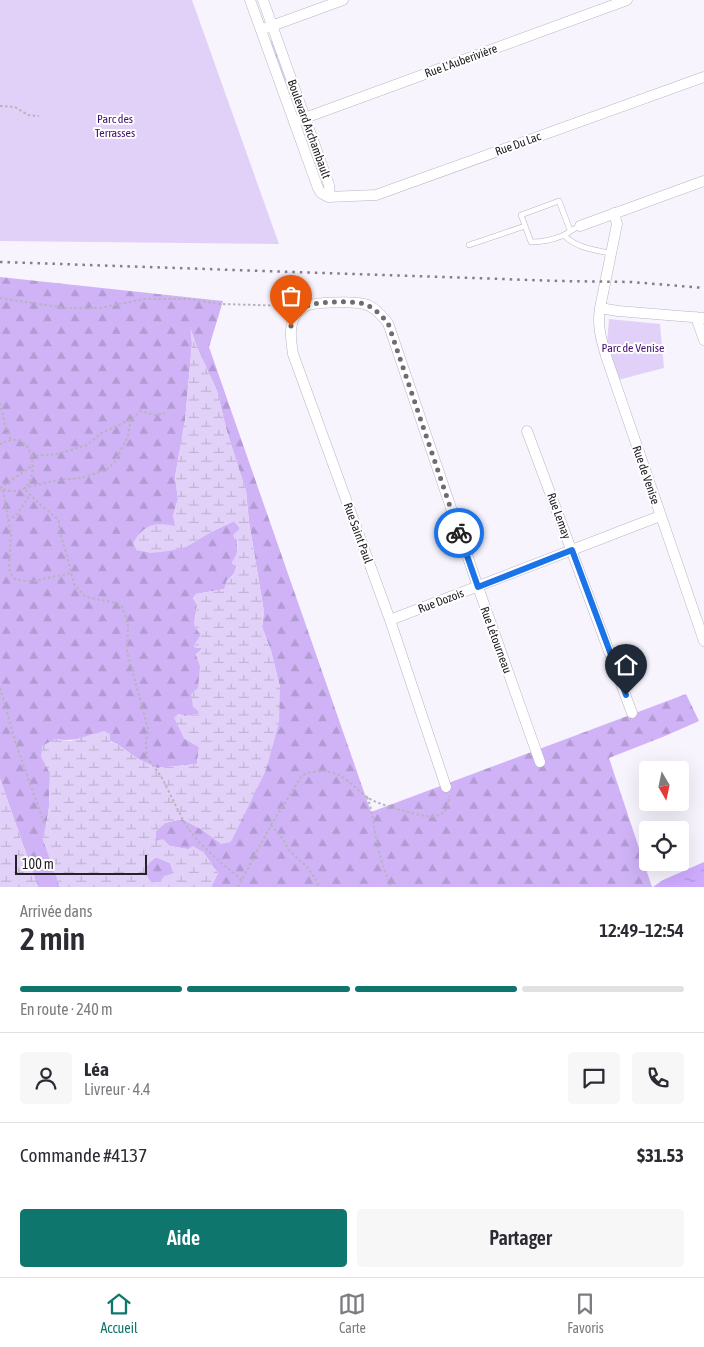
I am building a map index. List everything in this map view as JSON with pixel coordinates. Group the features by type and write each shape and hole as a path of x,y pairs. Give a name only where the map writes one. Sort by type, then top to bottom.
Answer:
{"street":[{"name":"Boulevard Archambault","path":"250,0 318,188 323,195 330,197 329,186 306,118 263,0"},
{"path":"261,30 343,0"},
{"name":"Rue L'Auberivière","path":"294,122 628,0"},
{"name":"Rue Du Lac","path":"330,197 376,195 704,77"},
{"path":"575,228 704,181"},
{"name":"Rue de Venise","path":"614,213 616,224 598,318 598,328 660,516 704,641"},
{"name":"Rue Létourneau","path":"306,306 330,302 365,304 378,311 388,323 540,762"},
{"name":"Rue Saint Paul","path":"306,306 297,314 291,326 290,337 293,354 390,620 446,787"},
{"path":"600,308 700,318 704,340"},
{"name":"Rue Lemay","path":"527,431 632,713"},
{"name":"Rue Dozois","path":"390,620 660,516"}],"lane":[{"path":"559,201 575,228 564,235 543,242 531,242 521,215 559,201"},
{"path":"469,245 525,226"},
{"path":"564,235 578,246 610,253"}],"path":[{"path":"0,106 14,107 28,115 39,116"},
{"path":"0,298 66,308 99,308 144,299 188,299 220,304 306,306"},
{"path":"0,403 4,424 11,441"},
{"path":"31,456 57,454 87,445 100,434 131,419 141,411 155,415 165,413"},
{"path":"1,489 10,491 22,490 57,480 81,478 106,470 114,463 128,436 131,419"},
{"path":"0,445 16,440 29,448 32,475 28,485 24,488"},
{"path":"1,489 32,466"},
{"path":"24,488 43,508 53,514 59,521 59,530 74,584 86,597 117,603 122,607 128,627 127,651 148,729 147,757 162,778 185,824 218,861 242,880"},
{"path":"1,489 11,546 9,568 15,579 34,581 71,573"},
{"path":"8,521 17,514 30,495"},
{"path":"0,688 16,744 45,826"},
{"path":"238,887 271,825 304,773 330,772 351,783 367,797 391,807 426,817 438,815 447,809 449,802 446,787"},
{"path":"367,797 384,869 391,887"},
{"path":"271,825 283,839 289,850 308,868 319,887"}],"green space":[{"name":"Parc des Terrasses","path":"0,0 192,0 279,244 0,241"},
{"path":"273,40 295,105 293,106 270,41"},
{"path":"0,277 223,301 209,347 371,812 686,694 699,721 609,758 639,848 639,871 647,871 652,887 211,887 218,873 203,852 170,846 155,841 156,831 165,823 182,819 221,843 280,687 271,651 262,627 264,612 249,522 246,491 227,432 217,391 191,330 192,344 185,421 175,477 178,499 173,516 186,547 234,521 240,528 237,538 238,556 236,567 231,577 227,580 225,589 196,594 193,598 197,605 194,625 201,635 194,647 201,648 196,654 200,666 199,714 185,716 178,714 184,738 199,747 197,764 157,768 138,759 117,744 93,734 84,738 55,739 41,756 50,773 49,807 43,839 60,887 38,887 0,779"},
{"name":"Parc de Venise","path":"609,319 660,324 664,368 614,381 606,356"},
{"path":"190,327 217,391 227,432 246,491 249,522 264,612 262,627 271,651 280,687 279,723 266,770 231,842 221,844 201,829 182,819 165,823 156,831 155,841 163,839 170,846 188,849 193,846 203,852 218,873 211,887 60,887 43,839 49,807 50,773 41,756 42,746 55,739 70,741 104,731 110,734 110,742 117,744 138,759 157,768 197,764 199,747 184,738 174,718 178,714 186,716 199,714 193,707 191,694 198,688 200,666 196,654 201,650 201,648 194,647 201,635 194,625 197,605 193,598 196,594 224,589 227,580 232,577 237,567 231,563 238,549 237,540 233,535 240,528 234,521 186,547 169,551 151,553 136,550 133,543 146,528 162,524 175,526 173,516 178,499 175,477 185,421 192,344","holes":["155,857 170,863 172,874 164,876 160,882 152,883 146,872 151,860"]},
{"path":"0,779 38,887 0,887"},
{"path":"156,857 170,863 172,874 160,882 151,883 146,869 149,863"}],"water":[{"path":"704,862 704,887 653,887 663,880 684,871 689,871 689,869"}],"railway":[{"path":"0,262 632,282 704,288"}],"way so far":[{"path":"291,326 297,314 306,306 330,302 365,304 378,311 388,323 459,533"}],"route":[{"path":"459,533 478,587 572,550 626,695"}]}
